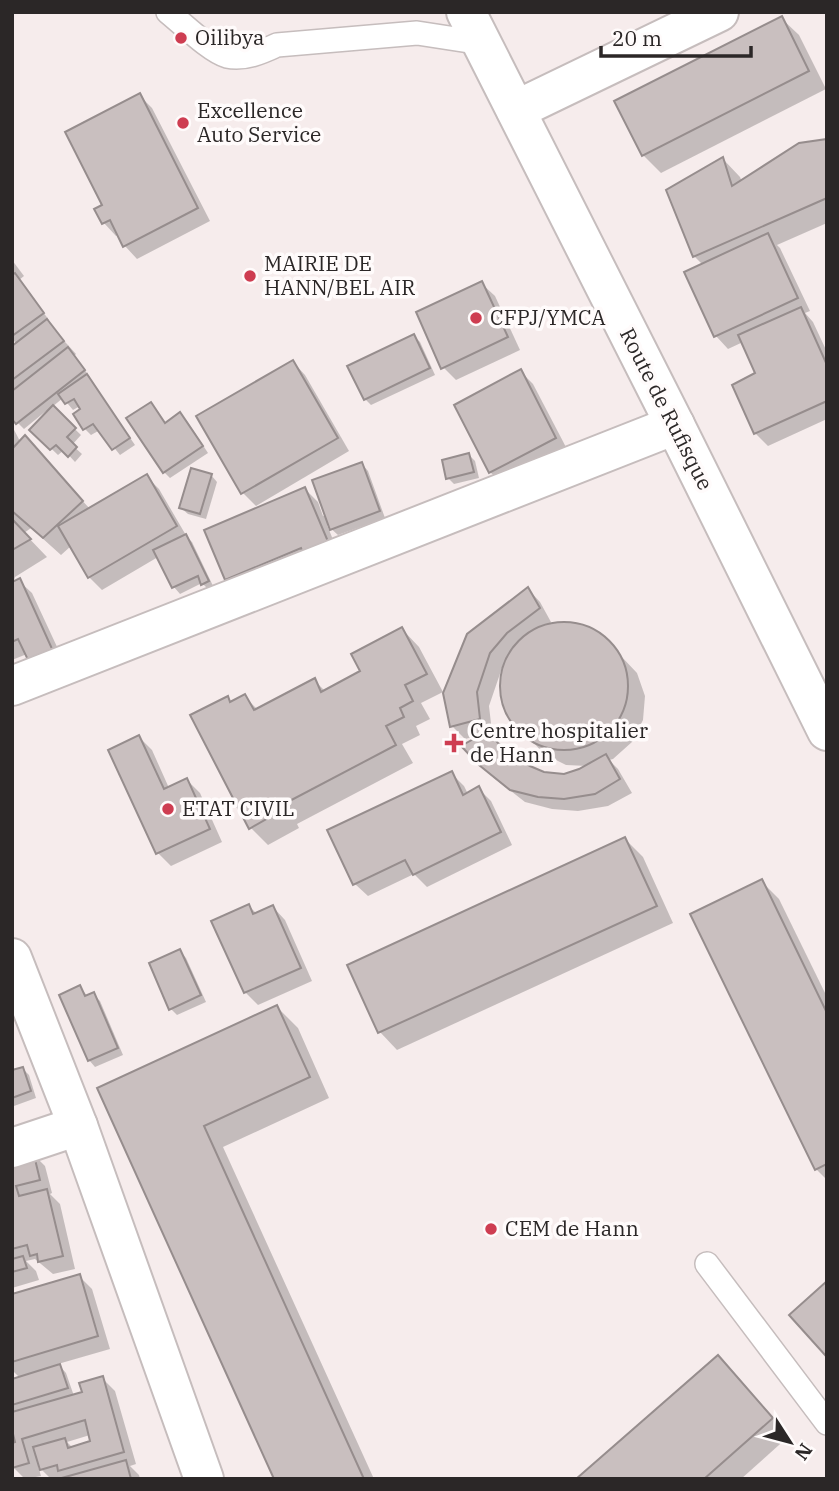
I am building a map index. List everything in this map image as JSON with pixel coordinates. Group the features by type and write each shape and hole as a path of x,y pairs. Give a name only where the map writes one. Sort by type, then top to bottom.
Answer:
{"street":[{"path":"516,110 719,12"},
{"name":"Route de Rufisque","path":"474,28 827,731"},
{"path":"12,686 675,425"},
{"path":"12,958 78,1126 204,1479"},
{"path":"12,1148 78,1126"}],"lane":[{"path":"168,12 203,42 226,56 259,53 277,46 474,28"},
{"path":"707,1264 827,1423"}],"building":[{"path":"782,16 809,71 642,156 614,101"},
{"path":"140,93 198,208 123,247 110,220 102,224 94,209 102,205 65,132"},
{"path":"827,139 827,198 693,257 666,190 723,157 732,186 799,143"},
{"path":"768,233 798,298 714,337 684,272"},
{"path":"15,273 44,313 12,336 12,275"},
{"path":"482,281 508,337 441,369 416,312"},
{"path":"801,307 827,365 827,401 754,434 732,385 755,373 738,335"},
{"path":"47,319 64,341 12,380 12,346"},
{"path":"414,334 430,368 364,400 347,366"},
{"path":"68,347 85,370 16,424 12,419 12,391"},
{"path":"293,360 338,438 241,494 196,416"},
{"path":"521,369 556,438 489,473 454,405"},
{"path":"87,374 130,438 112,450 93,424 83,430 73,414 80,409 74,399 65,404 58,394"},
{"path":"151,402 165,423 180,412 203,446 163,473 126,418"},
{"path":"53,405 76,428 67,437 77,447 68,457 56,445 50,450 29,430"},
{"path":"25,435 83,501 43,538 12,511 12,449"},
{"path":"469,453 474,472 446,479 442,460"},
{"path":"362,462 380,511 330,530 312,480"},
{"path":"191,468 212,474 200,514 179,508"},
{"path":"147,474 177,526 88,578 58,526"},
{"path":"305,487 332,551 306,561 301,548 225,580 204,530"},
{"path":"12,519 31,539 12,550"},
{"path":"186,534 209,581 201,585 198,576 172,588 153,550"},
{"path":"20,578 53,651 29,662 18,639 12,642 12,582"},
{"path":"528,587 540,608 507,633 490,653 477,692 480,719 450,727 443,693 467,634"},
{"path":"564,622 588,627 609,641 623,662 628,686 623,710 609,731 588,745 564,750 540,745 519,731 505,710 500,686 505,662 519,641 540,627"},
{"path":"402,627 427,674 405,685 413,701 400,708 404,717 386,726 396,745 280,806 282,810 249,829 190,715 228,696 230,702 245,694 254,710 315,678 321,692 360,671 351,654"},
{"path":"488,731 511,754 544,772 564,774 606,754 620,779 595,794 564,799 538,797 510,790 479,765 461,746"},
{"name":"ETAT CIVIL","path":"139,735 164,789 187,778 210,829 156,854 108,750"},
{"path":"452,771 463,795 479,786 501,832 413,875 405,860 353,885 327,830"},
{"path":"625,837 657,906 378,1033 347,965"},
{"path":"762,879 827,1013 827,1164 815,1170 690,914"},
{"path":"249,904 253,914 273,905 301,968 244,993 211,921"},
{"path":"180,949 201,995 169,1010 149,963"},
{"path":"80,985 85,996 94,992 118,1048 88,1061 59,995"},
{"path":"277,1005 310,1077 204,1126 364,1479 274,1479 97,1088"},
{"path":"23,1067 31,1091 12,1098 12,1070"},
{"path":"33,1151 40,1180 16,1186 19,1196 47,1189 63,1256 38,1262 37,1254 30,1256 27,1245 12,1249 12,1156"},
{"path":"23,1256 27,1268 12,1272 12,1259"},
{"path":"80,1274 98,1336 12,1362 12,1294"},
{"path":"827,1281 827,1353 825,1355 789,1315"},
{"path":"718,1355 773,1418 704,1479 576,1479"},
{"path":"60,1364 68,1388 12,1405 12,1379"},
{"path":"103,1376 124,1452 58,1471 57,1465 40,1470 33,1447 65,1438 68,1448 90,1441 85,1420 22,1439 29,1463 12,1468 12,1443 15,1442 12,1412 82,1392 79,1383"},
{"path":"126,1460 131,1479 58,1479"}],"place":[{"name":"Oilibya","path":"181,38"},
{"name":"Excellence Auto Service","path":"183,123"},
{"name":"MAIRIE DE HANN/BEL AIR","path":"250,276"},
{"name":"CFPJ/YMCA","path":"476,318"},
{"name":"Centre hospitalier de Hann","path":"454,743"},
{"name":"ETAT CIVIL","path":"168,809"},
{"name":"CEM de Hann","path":"491,1229"}]}
